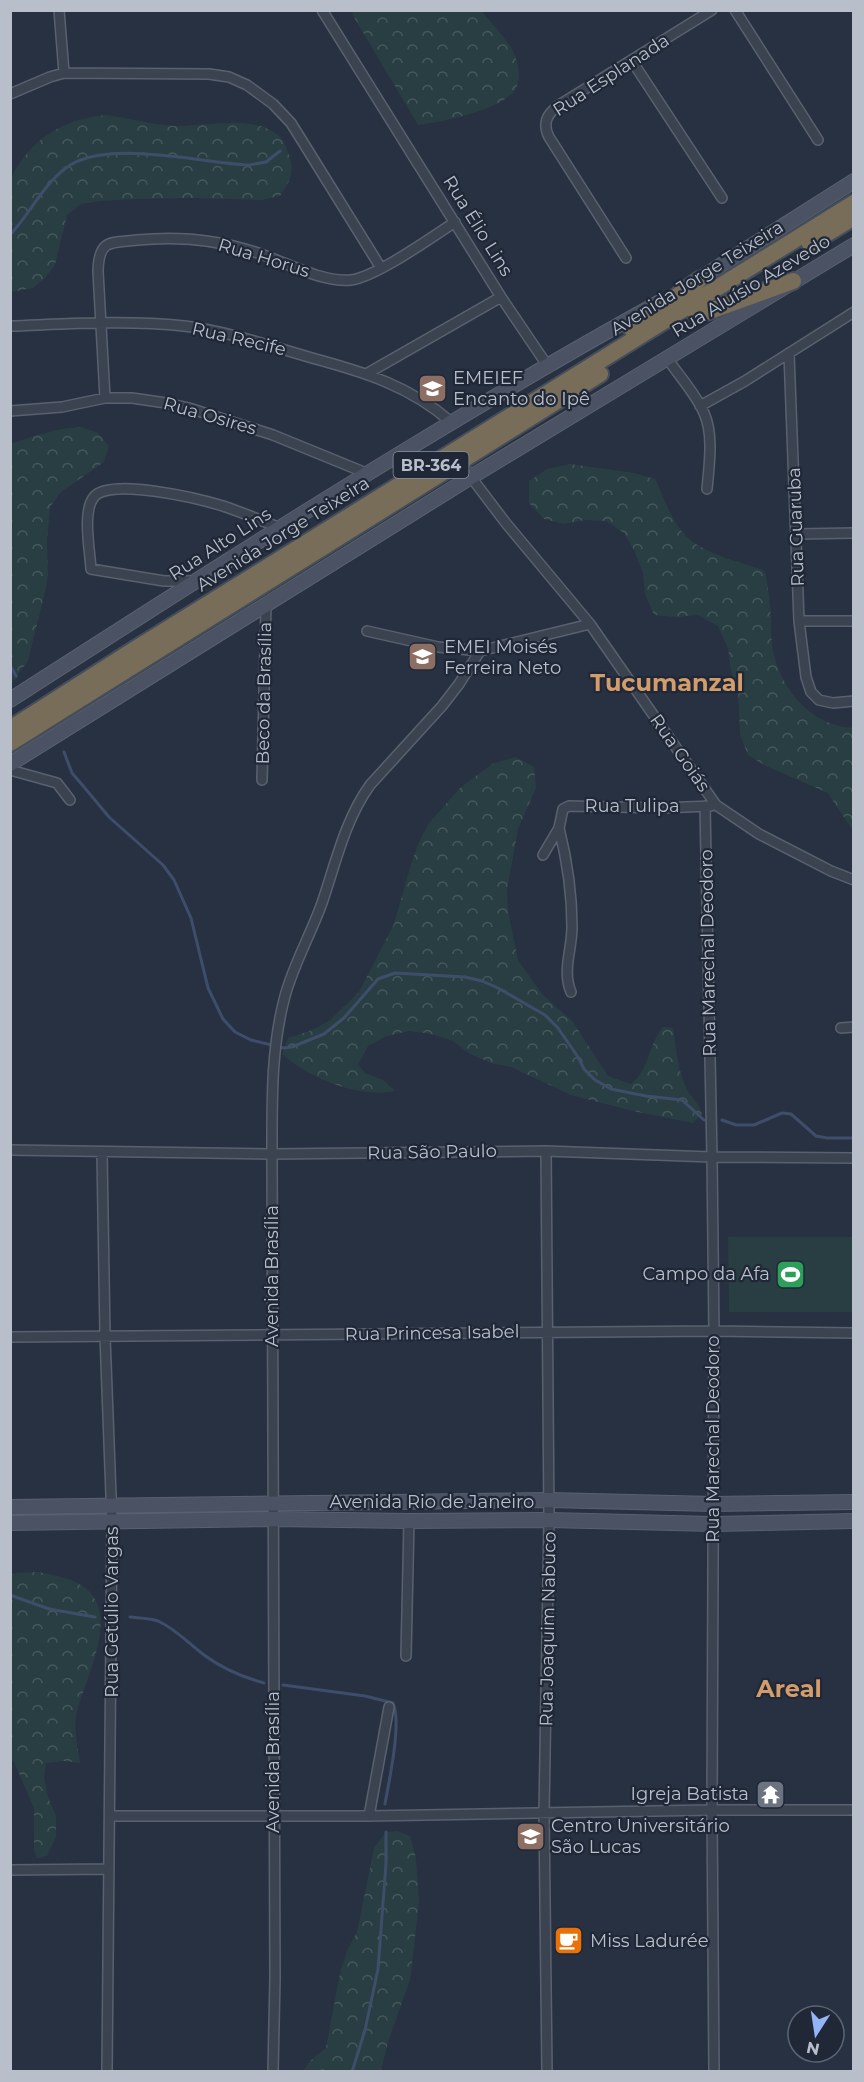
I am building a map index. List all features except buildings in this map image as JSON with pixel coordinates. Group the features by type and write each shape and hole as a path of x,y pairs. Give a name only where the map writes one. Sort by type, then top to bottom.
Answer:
{"highway":[{"name":"Avenida Jorge Teixeira","path":"10,729 854,203"},
{"name":"Avenida Jorge Teixeira","path":"10,743 854,217"},
{"path":"574,377 587,362 699,280"},
{"path":"696,314 793,280"}],"main road":[{"path":"451,422 699,280 854,181"},
{"name":"Rua Aluísio Azevedo","path":"10,764 471,477 793,280 852,248"},
{"name":"Rua Alto Lins","path":"10,700 278,528 451,422"},
{"name":"Avenida Rio de Janeiro","path":"10,1507 549,1500 713,1504 854,1502"},
{"name":"Avenida Rio de Janeiro","path":"10,1523 274,1519 549,1520 713,1524 854,1521"}],"street":[{"path":"59,10 64,73"},
{"name":"Rua Élio Lins","path":"322,10 501,297 547,365"},
{"name":"Rua Esplanada","path":"626,258 549,137 545,124 551,110 712,10"},
{"path":"735,10 818,140"},
{"path":"632,61 722,198"},
{"path":"10,94 64,73 209,74 229,77 247,85 273,104 291,123 381,268"},
{"name":"Rua Horus","path":"105,398 100,323 99,255 102,249 115,242 161,238 216,242 255,252 334,279 359,278 381,268 455,222"},
{"path":"368,373 501,297"},
{"path":"700,406 854,312"},
{"name":"Rua Recife","path":"10,326 154,324 206,330 368,373 412,394 451,422"},
{"name":"Rua Guaruba","path":"789,353 799,621 807,683 816,699 829,703 854,701"},
{"name":"Rua Aluísio Azevedo","path":"667,358 700,406 706,419 709,435 707,489"},
{"name":"Rua Osires","path":"10,411 62,407 105,398 154,401 189,408 273,435 366,473"},
{"name":"Rua Goiás","path":"461,462 590,624 716,805 759,834 854,880"},
{"path":"197,580 174,582 91,569 89,504 97,494 111,488 163,492 222,506 278,528"},
{"path":"797,534 854,533"},
{"name":"Beco da Brasília","path":"262,780 266,606"},
{"path":"799,621 854,621"},
{"path":"367,631 438,647 480,651 590,624"},
{"name":"Avenida Brasília","path":"273,2072 275,1978 272,1334 274,1050 285,995 321,906 349,821 361,798 388,764 442,706 480,651"},
{"path":"10,770 57,783 70,800"},
{"name":"Rua Tulipa","path":"543,855 559,828 562,813 570,806 661,808 716,805"},
{"name":"Rua Marechal Deodoro","path":"705,806 714,1331 712,1810 714,2072"},
{"path":"559,828 566,864 572,919 566,977 571,992"},
{"path":"842,1028 854,1027"},
{"name":"Rua São Paulo","path":"10,1150 272,1154 546,1150 712,1157 854,1158"},
{"name":"Rua Joaquim Nabuco","path":"546,1150 549,1520 544,1813 547,2072"},
{"name":"Rua Getúlio Vargas","path":"102,1153 105,1336 112,1505 107,2072"},
{"name":"Rua Princesa Isabel","path":"10,1337 714,1331 854,1333"},
{"path":"406,1656 409,1521"},
{"path":"369,1816 389,1707"},
{"path":"111,1816 369,1816 854,1810"},
{"path":"10,1870 108,1869"}],"green space":[{"path":"354,10 482,11 513,50 519,72 516,88 510,96 500,102 472,114 418,125 352,14"},
{"path":"106,115 174,126 245,123 271,130 281,138 287,148 292,167 290,177 280,196 261,200 137,199 81,204 67,215 55,265 45,278 33,288 11,292 10,180 18,165 38,142 61,127 75,121"},
{"path":"81,427 98,433 109,446 104,462 61,492 50,507 47,541 48,575 45,592 28,661 18,674 18,678 11,682 11,444 37,435"},
{"path":"570,464 634,473 655,479 673,517 682,531 695,544 765,571 773,649 786,685 794,697 815,715 826,722 853,728 853,831 828,793 766,766 748,755 740,735 738,690 731,671 728,648 718,626 698,615 676,617 654,615 645,594 643,573 635,552 624,533 606,521 585,520 564,524 544,519 529,503 529,481 547,469"},
{"path":"516,757 534,767 536,788 518,829 507,890 508,911 518,960 542,994 573,1022 608,1076 631,1084 646,1064 654,1041 663,1027 673,1028 682,1078 702,1114 693,1123 571,1095 511,1067 491,1063 470,1054 453,1041 431,1034 409,1031 387,1036 368,1046 358,1065 365,1073 383,1080 395,1091 365,1092 335,1085 320,1079 282,1054 288,1038 310,1031 329,1021 359,992 394,924 412,861 429,823 460,788 477,775 494,763"},
{"name":"Campo da Afa","path":"728,1237 853,1237 853,1312 729,1312"},
{"path":"38,1572 59,1576 79,1584 93,1596 99,1610 101,1627 98,1646 76,1717 80,1763 63,1761 46,1763 44,1777 48,1797 56,1816 56,1837 47,1856 37,1858 34,1850 34,1808 14,1762 11,1760 10,1575"},
{"path":"397,1831 410,1836 416,1858 419,1901 410,1980 388,2042 381,2071 303,2071 310,2061 326,2048 340,1973 347,1951 357,1932 374,1848 386,1832"}],"waterway":[{"path":"10,235 58,175 83,159 128,153 249,165 266,162 280,151"},
{"path":"10,665 16,676"},
{"path":"64,752 72,773 109,817 163,865 174,880 191,918 208,988 223,1019 235,1032 251,1040 284,1048 292,1047 324,1034 344,1018 378,979 395,973 465,977 498,988 545,1015 558,1028 584,1069 595,1080 611,1089 682,1100 704,1120"},
{"path":"722,1120 736,1125 754,1125 782,1113 791,1114 816,1136 854,1138"},
{"path":"10,1595 49,1609 95,1617"},
{"path":"130,1617 158,1621 171,1628 218,1664 264,1683"},
{"path":"283,1685 365,1696 393,1703 395,1738 385,1804"},
{"path":"352,2072 365,2030 378,1969 386,1864 386,1832"}],"place":[{"name":"EMEIEF Encanto do Ipê","path":"432,388"},
{"name":"EMEI Moisés Ferreira Neto","path":"423,657"},
{"name":"Campo da Afa","path":"791,1274"},
{"name":"Igreja Batista","path":"770,1794"},
{"name":"Centro Universitário São Lucas","path":"530,1836"},
{"name":"Miss Ladurée","path":"569,1941"}],"district":[{"name":"Tucumanzal","path":"667,683"},
{"name":"Areal","path":"789,1689"}]}
